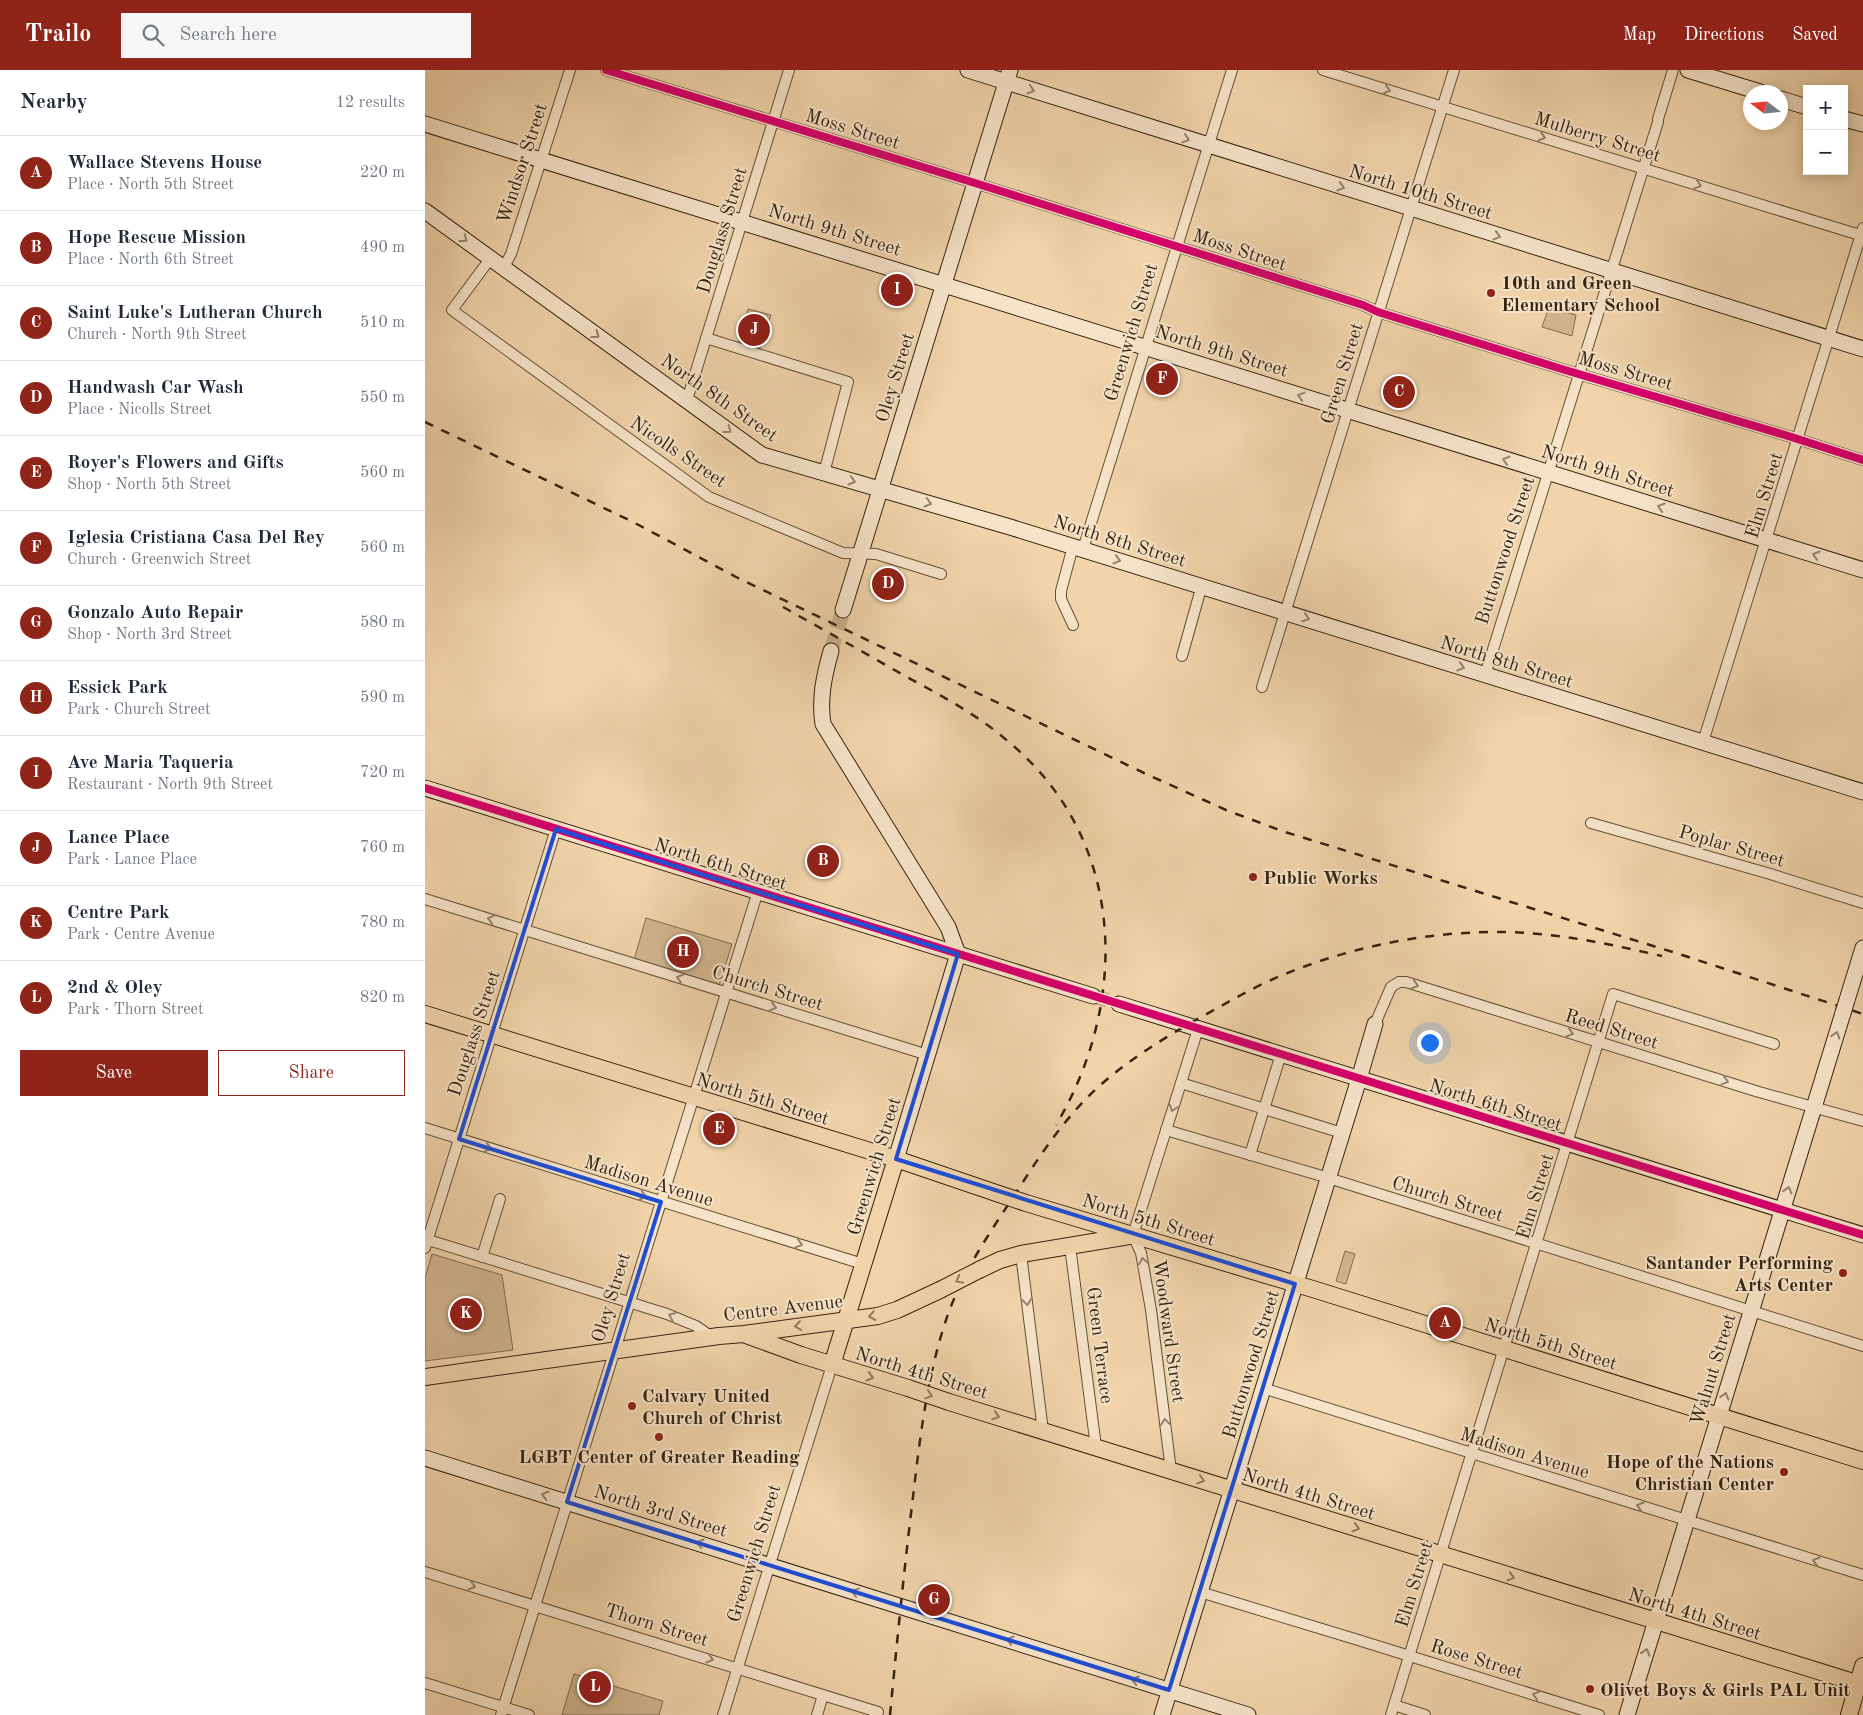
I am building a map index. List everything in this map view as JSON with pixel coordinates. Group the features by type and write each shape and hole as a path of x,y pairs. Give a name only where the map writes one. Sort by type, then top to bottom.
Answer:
{"main road":[{"name":"North 5th Street","path":"425,1014 896,1160 1027,1203 1863,1460"},
{"name":"Greenwich Street","path":"832,1365 896,1160"},
{"name":"Centre Avenue","path":"425,1377 712,1336 744,1334 885,1314 940,1290 1000,1260 1021,1254 1133,1235"},
{"name":"North 4th Street","path":"744,1334 832,1365 949,1402 1861,1685"},
{"path":"1849,1715 1861,1685 1863,1666"}],"street":[{"name":"Windsor Street","path":"504,267 511,254 570,70"},
{"name":"Moss Street","path":"607,70 975,183 1378,312 1863,460"},
{"name":"Douglass Street","path":"687,400 789,70"},
{"name":"North 10th Street","path":"968,70 1009,76 1209,146 1863,349"},
{"name":"Greenwich Street","path":"1073,625 1061,599 1061,591 1078,548 1146,347 1232,70"},
{"name":"Mulberry Street","path":"1323,70 1862,233"},
{"name":"Green Street","path":"1262,687 1453,70"},
{"name":"Buttonwood Street","path":"1485,675 1673,70"},
{"path":"1688,70 1743,87"},
{"name":"Oley Street","path":"843,610 1009,76"},
{"path":"1788,101 1803,106"},
{"path":"1848,120 1863,124"},
{"name":"North 9th Street","path":"425,124 1863,570"},
{"name":"North 8th Street","path":"425,211 762,455 1202,585 1863,792"},
{"name":"Elm Street","path":"1703,742 1862,233"},
{"name":"Nicolls Street","path":"490,259 452,310 709,497 843,553 876,554 941,574"},
{"path":"706,338 849,382 824,473"},
{"path":"1182,656 1202,585"},
{"path":"831,651 822,690 821,711 823,724 949,927 958,954"},
{"name":"North 6th Street","path":"425,788 1093,996"},
{"name":"Poplar Street","path":"1591,823 1767,873 1863,903"},
{"name":"Douglass Street","path":"426,1242 556,829"},
{"name":"Oley Street","path":"503,1711 758,892"},
{"name":"Church Street","path":"425,899 928,1055"},
{"name":"Walnut Street","path":"1627,1715 1863,948"},
{"name":"Greenwich Street","path":"896,1160 958,954"},
{"name":"Reed Street","path":"1375,1024 1391,987 1399,982 1406,982 1598,1042 1863,1121"},
{"name":"Elm Street","path":"1392,1710 1613,994 1775,1044"},
{"name":"North 6th Street","path":"1119,1004 1863,1235"},
{"name":"Buttonwood Street","path":"1162,1715 1375,1024"},
{"path":"1133,1235 1199,1029"},
{"path":"1249,1155 1281,1054"},
{"path":"1181,1083 1342,1133"},
{"name":"Madison Avenue","path":"425,1128 863,1264"},
{"name":"Church Street","path":"1166,1130 1863,1346"},
{"path":"482,1257 500,1198"},
{"name":"Woodward Street","path":"1133,1235 1141,1253 1151,1310 1171,1470"},
{"path":"426,1242 482,1257 667,1314 696,1326 712,1336"},
{"name":"Green Terrace","path":"1070,1246 1096,1447"},
{"path":"1021,1254 1043,1431"},
{"name":"Greenwich Street","path":"723,1715 832,1365"},
{"name":"Madison Avenue","path":"1263,1388 1863,1575"},
{"name":"North 3rd Street","path":"425,1458 1248,1715"},
{"name":"Thorn Street","path":"425,1572 683,1650 878,1712"},
{"name":"Rose Street","path":"1200,1592 1599,1715"},
{"path":"425,1683 503,1711 529,1715"},
{"path":"817,1715 823,1695"},
{"path":"1392,1710 1425,1715"}],"highlighted area":[{"path":"556,829 958,954 896,1159 1295,1284 1169,1690 567,1502 661,1202 459,1139"}],"shaded area":[{"path":"1549,307 1576,315 1572,336 1542,327"},
{"path":"748,309 771,315 759,351 738,345"},
{"path":"646,918 732,944 719,986 634,960"},
{"path":"1345,1251 1355,1254 1346,1284 1336,1281"},
{"path":"432,1254 502,1275 513,1350 425,1361 425,1278"},
{"path":"574,1674 663,1701 659,1715 562,1715"}],"tunnel":[{"path":"831,651 843,610"},
{"path":"1093,996 1119,1004"}],"railway":[{"path":"425,422 633,522 738,578 1144,773 1226,810 1282,831 1679,954 1863,1014"},
{"path":"783,607 946,699 998,733 1048,782 1077,826 1095,874 1104,924 1105,975 1096,1027 1080,1077 1056,1125"},
{"path":"890,1715 922,1430 929,1385 946,1320 967,1271 1032,1168 1073,1113 1096,1089 1121,1068 1161,1041 1253,989 1297,969 1378,945 1462,933 1512,932 1577,939 1662,956"}],"cycle path":[{"path":"606,70 975,183 1363,305 1378,312 1863,460"},
{"path":"425,788 1863,1235"}],"place":[{"name":"Ave Maria Taqueria","path":"897,290"},
{"name":"10th and Green Elementary School","path":"1491,293"},
{"name":"Lance Place","path":"754,330"},
{"name":"Iglesia Cristiana Casa Del Rey","path":"1162,379"},
{"name":"Saint Luke's Lutheran Church","path":"1399,392"},
{"name":"Handwash Car Wash","path":"888,584"},
{"name":"Hope Rescue Mission","path":"823,861"},
{"name":"Public Works","path":"1253,877"},
{"name":"Essick Park","path":"683,952"},
{"name":"Royer's Flowers and Gifts","path":"719,1129"},
{"name":"Santander Performing Arts Center","path":"1843,1273"},
{"name":"Centre Park","path":"466,1314"},
{"name":"Wallace Stevens House","path":"1445,1323"},
{"name":"Calvary United Church of Christ","path":"632,1406"},
{"name":"LGBT Center of Greater Reading","path":"659,1437"},
{"name":"Hope of the Nations Christian Center","path":"1784,1472"},
{"name":"Gonzalo Auto Repair","path":"934,1600"},
{"name":"2nd & Oley","path":"595,1687"},
{"name":"Olivet Boys & Girls PAL Unit","path":"1590,1689"}]}
